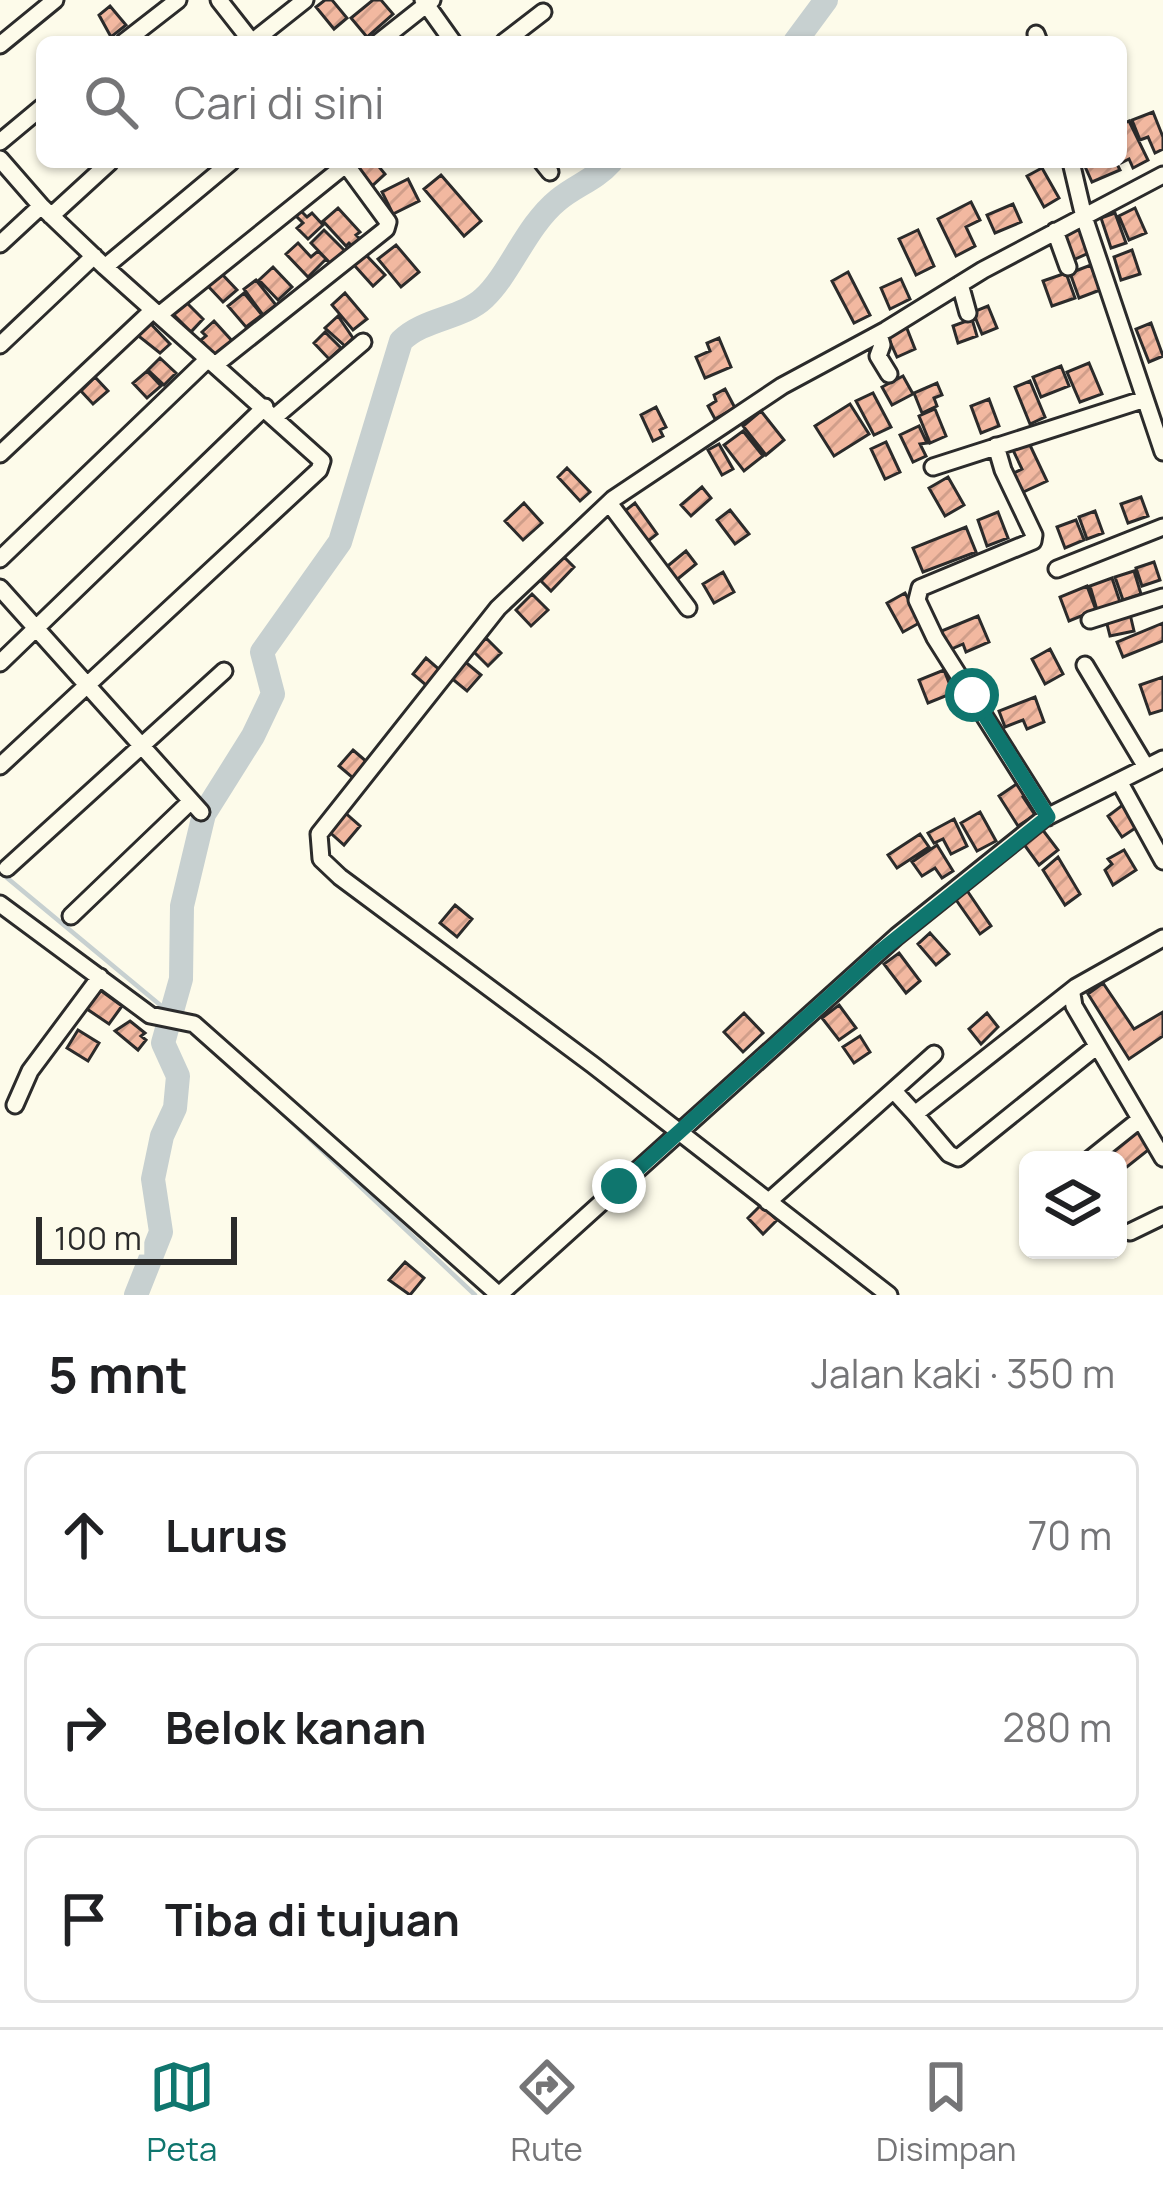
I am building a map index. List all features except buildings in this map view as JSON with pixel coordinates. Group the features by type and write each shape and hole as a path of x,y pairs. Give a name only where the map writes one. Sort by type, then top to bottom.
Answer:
{"street":[{"path":"0,45 55,0"},
{"path":"132,36 178,0"},
{"path":"219,0 247,36"},
{"path":"260,36 305,0"},
{"path":"386,36 427,2 449,36"},
{"path":"512,36 543,12"},
{"path":"0,142 36,112"},
{"path":"0,159 46,211 316,452 322,465 88,689 0,766"},
{"path":"0,244 102,168"},
{"path":"0,345 223,168"},
{"path":"0,454 156,313 340,168"},
{"path":"0,559 211,362 384,233 388,222 350,168"},
{"path":"1072,168 1084,217 1163,452"},
{"path":"889,1295 340,877 321,859 317,844 321,828 498,608 609,503 742,411 960,284 1163,175"},
{"path":"1055,231 1068,267"},
{"path":"960,284 968,313"},
{"path":"879,334 878,356 890,374"},
{"path":"0,664 270,411 363,342"},
{"path":"933,466 1143,393 1163,378"},
{"path":"997,446 1033,541 920,589 916,596 935,638 1048,817"},
{"path":"609,503 688,608"},
{"path":"1057,568 1163,527"},
{"path":"0,588 196,807 70,916"},
{"path":"1090,620 1163,597"},
{"path":"1085,664 1146,767"},
{"path":"7,868 224,670"},
{"path":"0,904 161,1020 198,1028 499,1295 898,936 1048,817 1163,758"},
{"path":"1119,781 1163,861"},
{"path":"914,1114 1076,987 1163,938"},
{"path":"15,1105 30,1071 100,977"},
{"path":"1072,994 1096,1047 1163,1158"},
{"path":"894,1091 949,1154 958,1158 1096,1047"},
{"path":"768,1202 934,1054"},
{"path":"1100,1151 1139,1120"},
{"path":"1130,1232 1163,1216"}],"waterway":[{"path":"799,36 826,0"},
{"path":"136,1295 161,1232 153,1179 162,1136 175,1108 178,1076 163,1043 181,979 182,906 204,814 273,694 262,652 340,542 401,341 484,298 547,211 604,168"},
{"path":"0,872 171,1014"},
{"path":"278,1109 475,1295"}],"route":[{"path":"619,1186 877,954 1048,817 972,695"}]}
